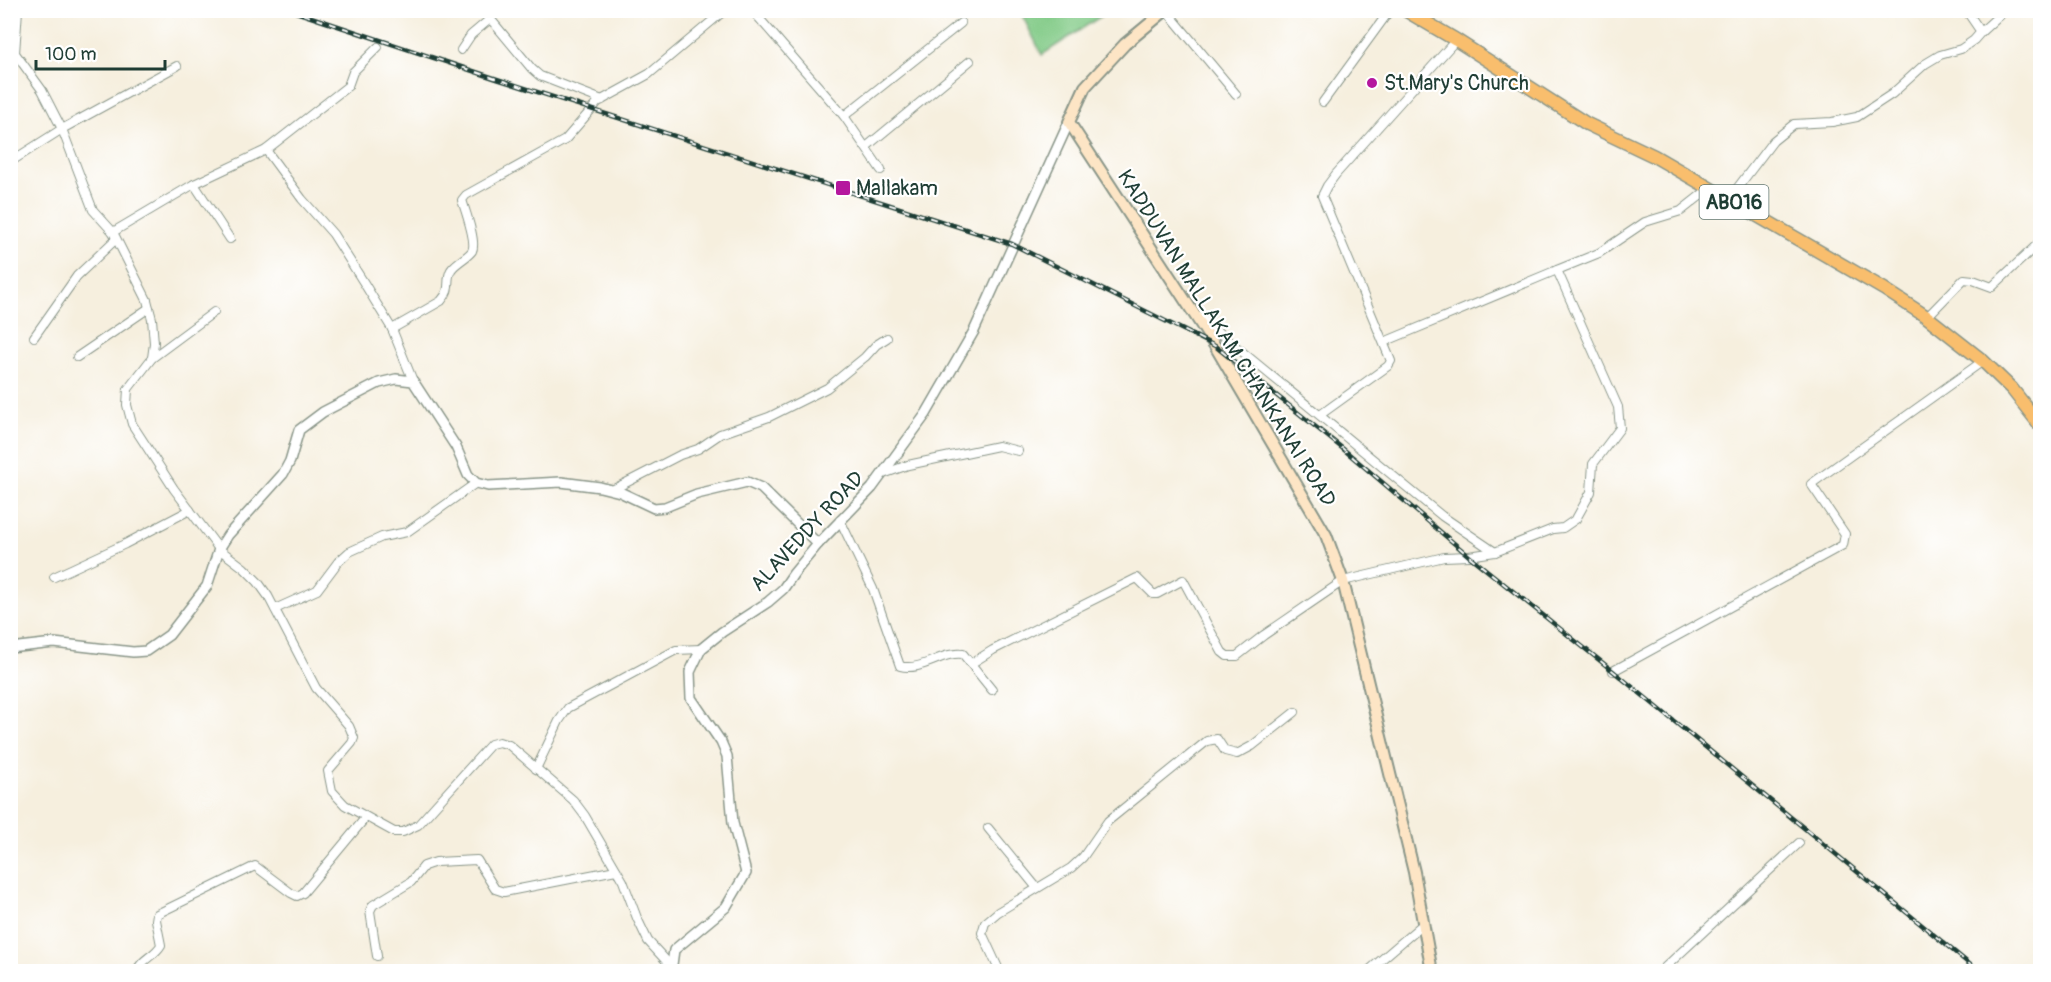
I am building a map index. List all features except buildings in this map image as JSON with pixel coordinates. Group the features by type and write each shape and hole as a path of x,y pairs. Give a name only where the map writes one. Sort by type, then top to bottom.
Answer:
{"main road":[{"path":"1069,122 1085,87 1125,44 1166,10"},
{"name":"AB016","path":"1405,10 1587,124 1654,156 1884,289 1927,317 1983,361 2012,389 2040,425"},
{"name":"KADDUVAN MALLAKAM CHANKANAI ROAD","path":"1069,122 1215,346 1326,535 1343,581 1414,872 1432,972"}],"street":[{"path":"18,10 18,38 13,55 42,90 62,129 93,210 114,235 149,308 154,343 152,358"},
{"path":"483,10 540,76 602,100"},
{"path":"392,329 441,301 447,294 453,268 472,251 474,244 462,200 466,195 565,140 602,100 649,74 725,10"},
{"path":"752,10 844,116 881,170"},
{"path":"1166,10 1236,94"},
{"path":"1323,102 1390,10"},
{"path":"1966,10 1981,32"},
{"path":"1729,199 1773,141 1794,124 1832,122 1857,117 1908,81 1925,64 1940,55 1961,49 1974,40 2005,10"},
{"path":"461,50 471,35 490,19"},
{"path":"844,116 961,23"},
{"path":"1320,415 1388,366 1391,361 1322,196 1336,174 1456,40"},
{"path":"34,338 77,276 114,235 194,184 266,150 348,86 353,72 378,47"},
{"path":"866,147 970,61"},
{"path":"10,162 62,129 177,66"},
{"name":"ALAVEDDY ROAD","path":"701,649 783,589 818,544 883,474 926,414 974,331 1069,122"},
{"path":"266,150 302,199 333,234 392,329 412,381 456,447 468,475 476,483 488,486 561,482 612,490 654,508 665,507 697,494 747,482 761,488 818,544"},
{"path":"194,184 230,239"},
{"path":"1384,342 1599,253 1645,222 1681,211 1710,188"},
{"path":"1927,317 1964,279 1992,287 2040,242"},
{"path":"972,663 993,650 1137,578 1153,594 1183,580 1222,652 1227,656 1237,656 1264,634 1343,581 1444,557 1495,552 1563,528 1576,519 1591,492 1593,464 1620,428 1618,407 1557,270"},
{"path":"77,357 149,308"},
{"path":"1190,309 1442,516 1495,552"},
{"path":"214,312 152,358 128,389 127,405 132,424 190,510 219,549 258,582 275,609 316,687 349,726 353,734 352,743 328,771 328,781 332,790 345,806 394,832 403,832 418,825 491,744 499,742 509,745 573,800 585,816 616,870 648,941 671,969"},
{"path":"612,490 680,455 698,449 720,434 769,417 827,388 886,338"},
{"path":"1613,671 1843,545 1845,534 1811,484 1983,361"},
{"path":"10,648 54,643 133,652 146,651 169,635 207,586 219,549 228,535 283,474 290,461 299,430 322,412 379,383 396,379 412,381"},
{"path":"883,474 908,465 998,446 1018,451"},
{"path":"275,609 317,590 338,562 349,552 382,537 406,532 476,483"},
{"path":"54,577 190,510"},
{"path":"840,520 873,589 900,666 916,667 956,653 963,654 992,690"},
{"path":"536,769 559,721 568,708 676,650 701,649 690,672 691,698 724,749 729,770 733,823 746,873 726,907 674,950 671,969"},
{"path":"1000,972 982,933 984,923 998,912 1071,868 1083,857 1108,821 1207,741 1217,739 1226,751 1237,754 1252,746 1296,712"},
{"path":"136,972 140,963 160,948 156,920 158,914 255,866 297,896 303,893 366,817"},
{"path":"988,828 1037,888"},
{"path":"1660,972 1799,843"},
{"path":"377,956 370,911 373,905 411,882 424,866 436,862 477,860 495,889 504,891 616,870"},
{"path":"1367,972 1423,924"}],"green space":[{"path":"1020,11 1109,11 1042,55"}],"railway":[{"path":"290,10 497,79 1012,244 1215,346 1979,972"}],"place":[{"name":"St.Mary's Church","path":"1372,83"},
{"name":"Mallakam","path":"843,188"}]}
